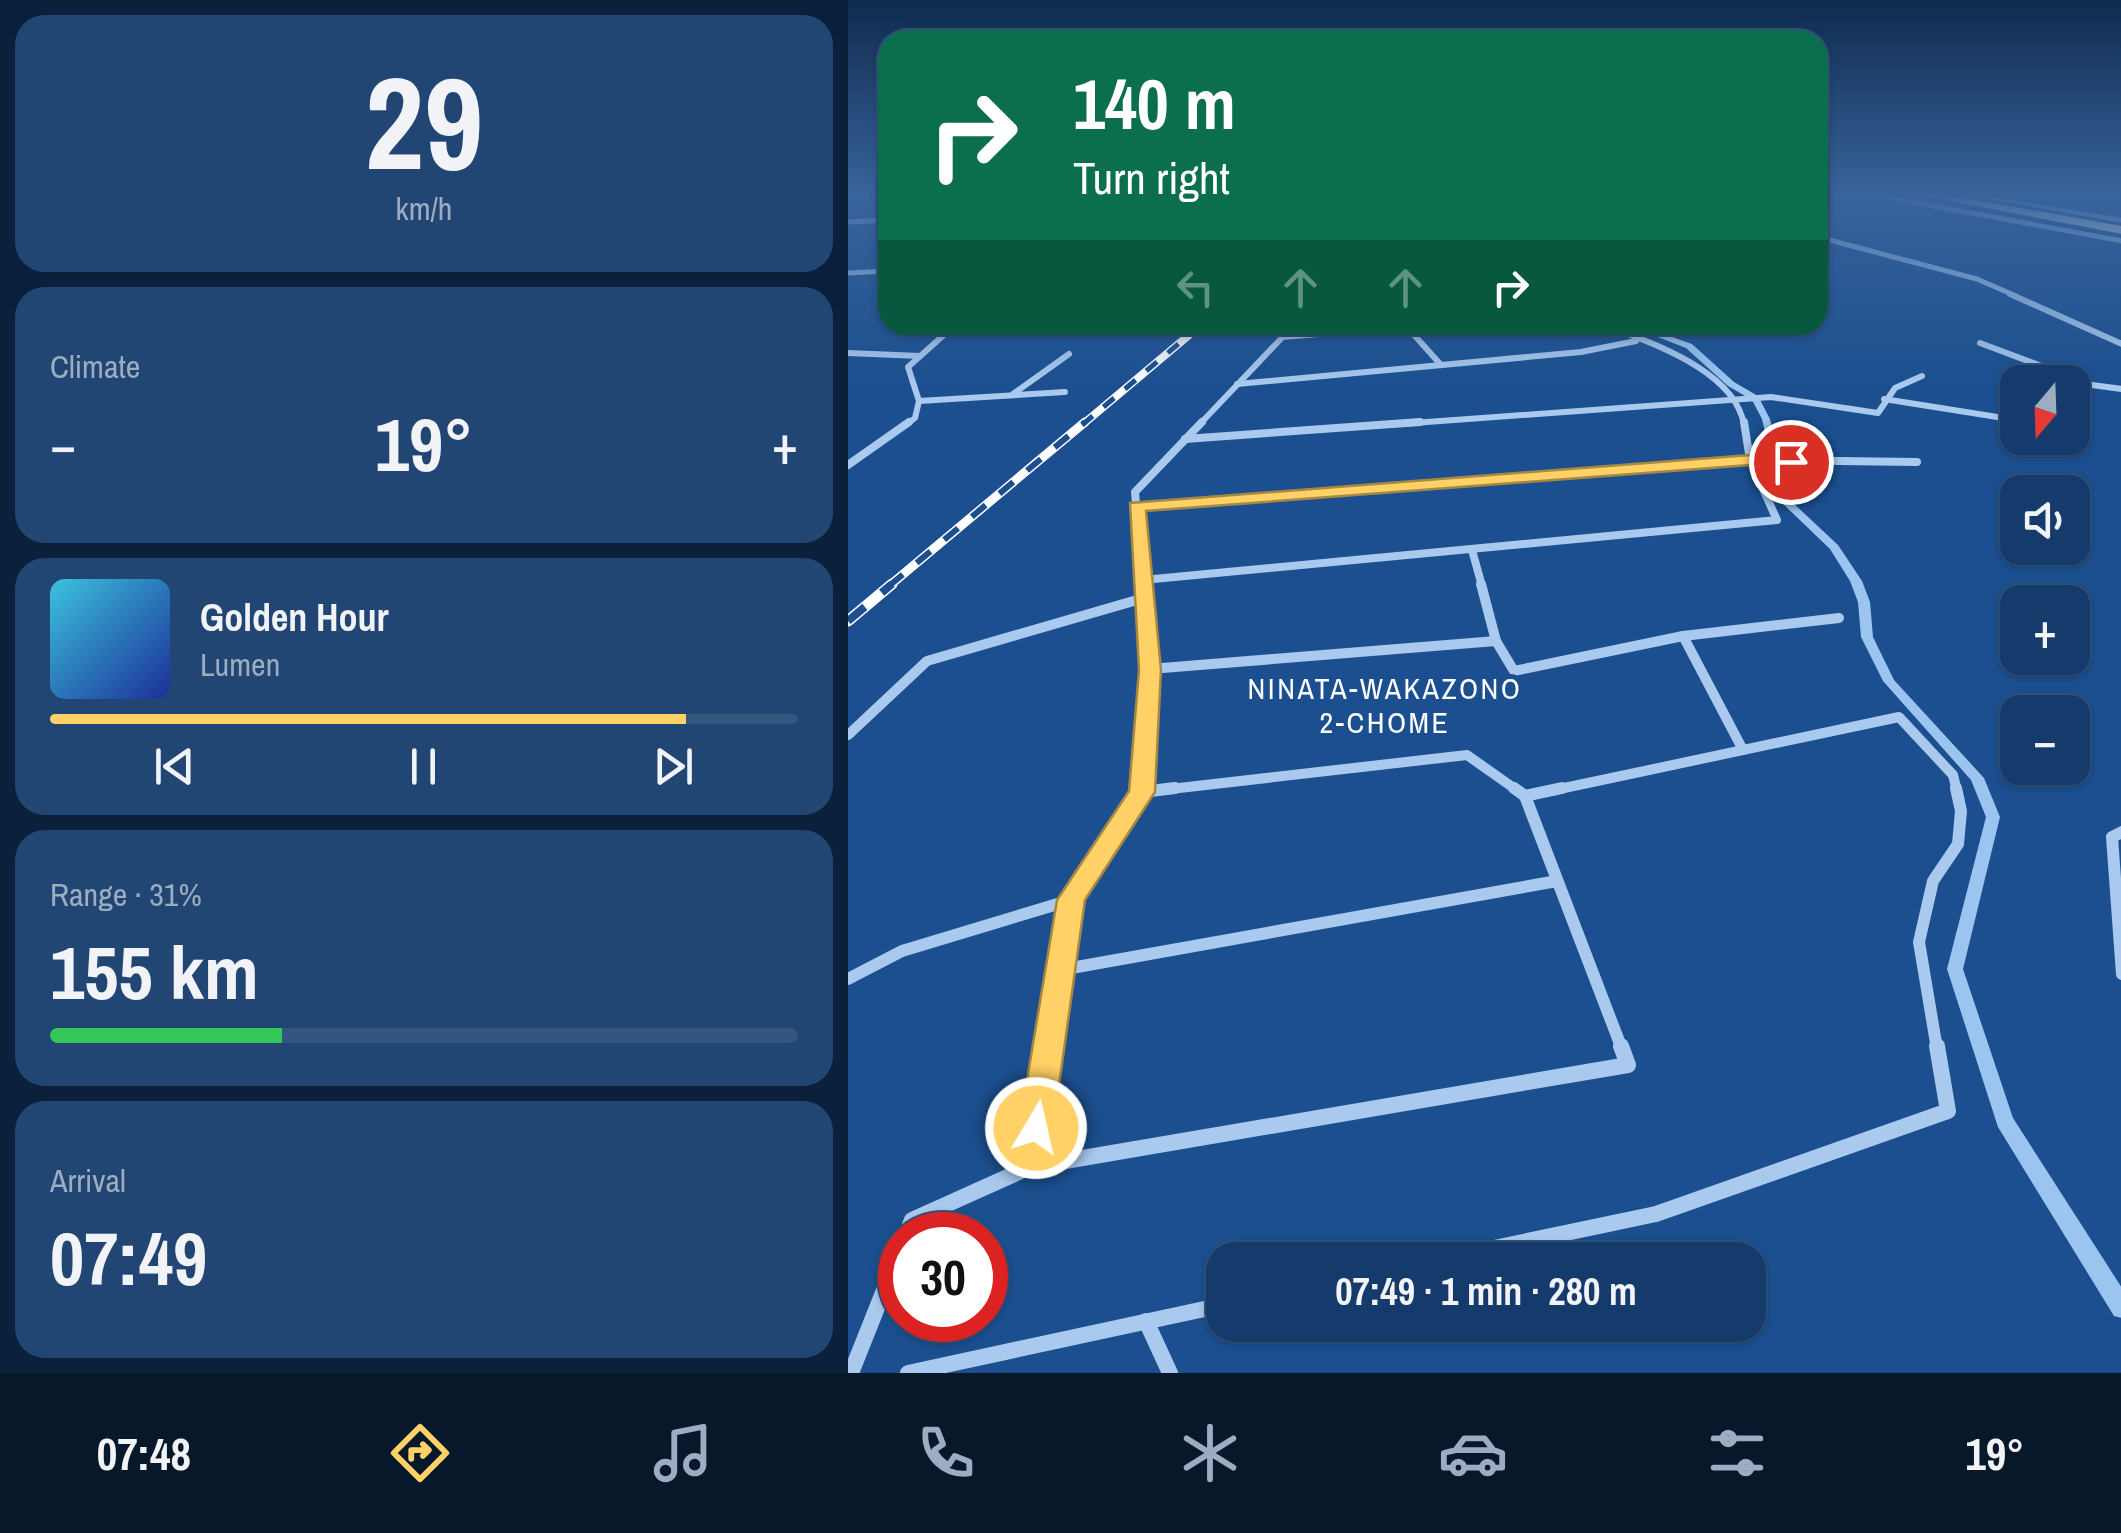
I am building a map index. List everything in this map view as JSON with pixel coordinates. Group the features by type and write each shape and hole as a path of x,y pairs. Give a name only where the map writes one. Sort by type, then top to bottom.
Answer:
{"street":[{"path":"1898,258 1977,279 2122,344"},
{"path":"848,273 878,272"},
{"path":"848,465 915,418 919,402 908,368 944,335"},
{"path":"1030,1167 1071,900 1114,829 1142,792 1150,670 1135,492 1282,337 1305,335"},
{"path":"1414,335 1441,365"},
{"path":"1143,580 1777,520 1750,460 1742,412 1733,399 1689,359 1625,335"},
{"path":"1236,384 1581,352 1637,341"},
{"path":"1980,343 2092,384 2122,389"},
{"path":"848,353 921,356"},
{"path":"1014,394 1069,354"},
{"path":"1184,439 1771,397 1878,413 1884,399 1900,382 1922,376"},
{"path":"919,402 1065,392"},
{"path":"1884,399 2000,418"},
{"path":"1137,506 1750,460 1917,462"},
{"path":"1472,550 1496,641 1514,671 1683,636 1838,618"},
{"path":"848,736 926,660 1144,598"},
{"path":"1683,636 1743,750"},
{"path":"1150,670 1496,641"},
{"path":"1523,1242 1656,1214 1948,1110 1919,942 1933,882 1958,844 1960,811 1953,775 1899,718 1525,796"},
{"path":"930,1212 1030,1167 1628,1066 1525,796 1467,755 1142,792"},
{"path":"2122,832 2112,837 2122,974"},
{"path":"1060,970 1557,881"},
{"path":"848,979 902,951 1071,900"},
{"path":"851,1373 878,1305"},
{"path":"908,1373 1206,1309"},
{"path":"1146,1321 1170,1373"}],"waterway":[{"path":"1659,335 1689,346 1731,384 1755,398 1766,419 1786,502 1834,547 1856,581 1864,602 1867,637 1889,681 1977,778 1993,817 1955,969 2005,1121 2122,1308"}],"railway":[{"path":"1082,425 1189,335"},
{"path":"889,586 1085,422"},
{"path":"848,621 892,584"}],"district":[{"name":"NINATA-WAKAZONO 2-CHOME","path":"1385,705"}],"route":[{"path":"1036,1128 1071,900 1114,829 1142,792 1150,670 1137,506 1750,460 1791,462"}]}
